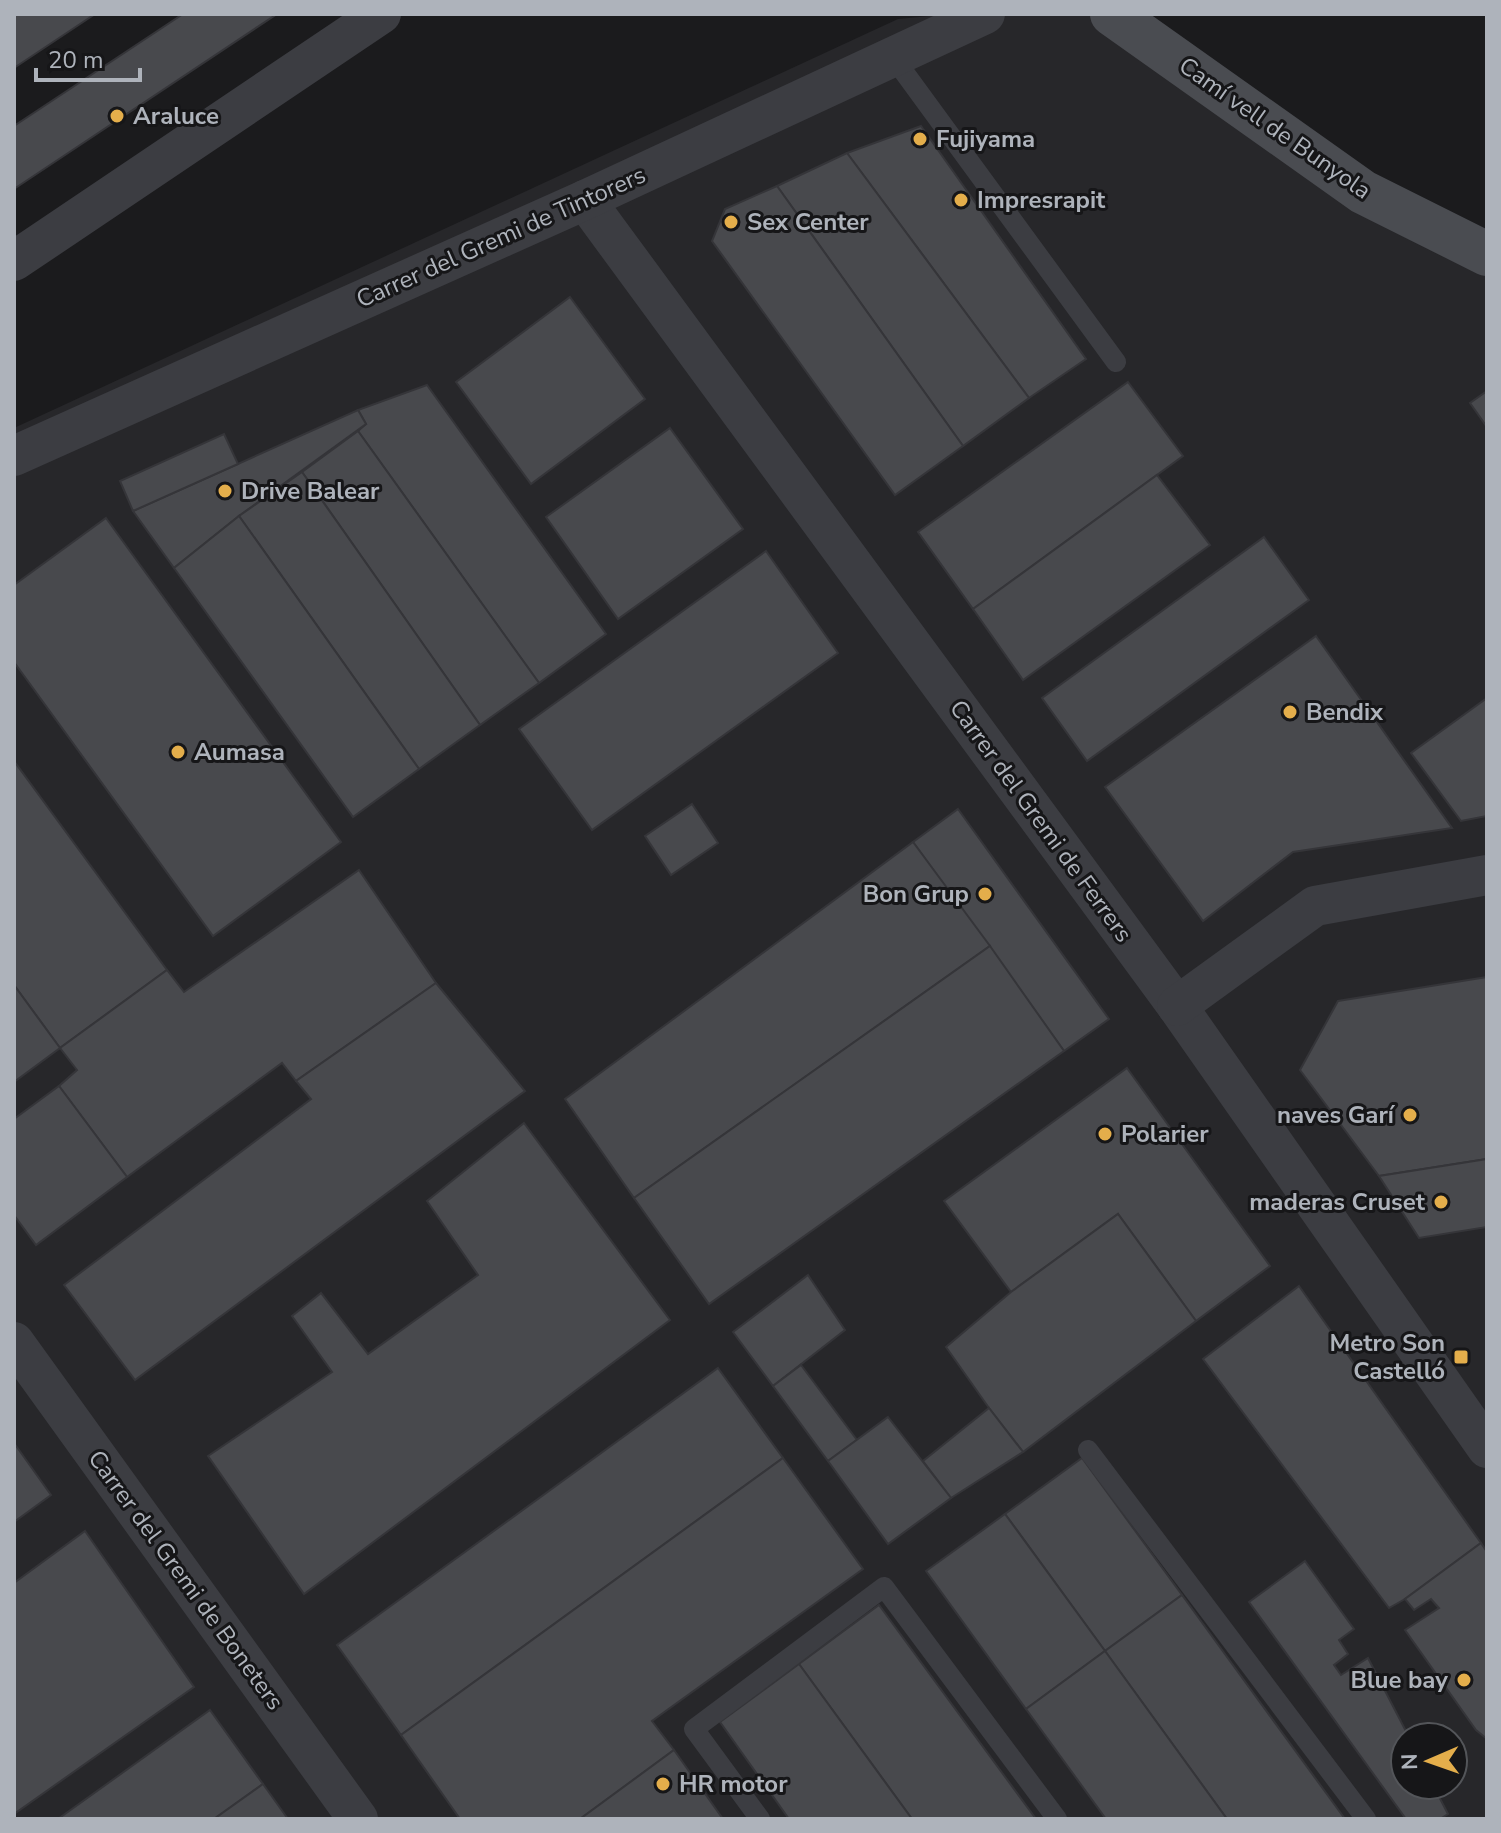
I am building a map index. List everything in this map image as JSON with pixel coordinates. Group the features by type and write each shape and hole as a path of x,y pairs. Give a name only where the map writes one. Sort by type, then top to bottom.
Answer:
{"main road":[{"name":"Camí vell de Bunyola","path":"1112,14 1363,192 1487,254"}],"street":[{"path":"14,261 381,14"},
{"name":"Carrer del Gremi de Tintorers","path":"14,456 585,200 985,14"},
{"name":"Carrer del Gremi de Ferrers","path":"585,200 1177,1006 1487,1448"},
{"path":"1177,1006 1315,906 1487,875"},
{"name":"Carrer del Gremi de Boneters","path":"14,1342 358,1819"}],"lane":[{"path":"893,57 1116,362"},
{"path":"1088,1450 1366,1819"},
{"path":"760,1819 694,1729 884,1587 1057,1819"}],"shaded area":[{"path":"951,14 1112,14 1487,254 1487,1819 14,1819 14,428 898,19"}],"building":[{"path":"14,14 95,14 14,68"},
{"path":"183,14 277,14 14,189 14,126"},
{"path":"921,126 1086,359 1029,398 847,153"},
{"path":"847,153 1029,398 963,446 777,186"},
{"path":"777,186 963,446 895,495 712,241 725,209"},
{"path":"570,297 645,399 531,484 456,382"},
{"path":"1128,382 1183,456 973,609 918,532"},
{"path":"427,385 606,634 539,683 358,431 366,424 358,410"},
{"path":"1487,391 1487,427 1470,403"},
{"name":"Drive Balear","path":"358,410 366,424 239,516 174,568 133,511"},
{"path":"670,428 743,529 618,619 546,517"},
{"path":"358,431 539,683 480,725 302,472"},
{"path":"224,434 238,464 133,511 120,481"},
{"path":"302,472 480,725 419,769 239,516"},
{"path":"1157,475 1210,545 1023,680 973,609"},
{"path":"239,516 419,769 353,817 174,568"},
{"name":"Aumasa","path":"106,518 341,842 213,936 14,662 14,585"},
{"path":"1264,537 1309,600 1087,761 1042,698"},
{"path":"766,551 838,653 592,830 519,729"},
{"name":"Bendix","path":"1316,636 1452,828 1293,852 1203,921 1105,787"},
{"path":"1487,698 1487,816 1461,821 1411,753"},
{"path":"14,761 167,970 60,1048 14,985"},
{"path":"692,804 718,843 671,875 645,836"},
{"name":"Bon Grup","path":"958,809 1109,1019 1064,1051 913,842"},
{"path":"913,842 990,946 634,1198 565,1099"},
{"path":"359,870 436,983 296,1081 282,1063 127,1177 59,1086 77,1070 60,1048 167,970 184,992"},
{"path":"990,946 1064,1051 709,1304 634,1198"},
{"name":"naves Garí","path":"1487,977 1487,1159 1379,1176 1300,1070 1338,1001"},
{"path":"436,983 525,1091 135,1380 64,1285 311,1099 296,1081"},
{"path":"14,985 60,1048 14,1082"},
{"name":"Polarier","path":"1127,1068 1270,1266 1196,1321 1118,1214 1011,1292 944,1201"},
{"path":"59,1086 127,1177 36,1245 14,1215 14,1119"},
{"path":"524,1123 670,1320 304,1594 208,1456 332,1372 292,1316 321,1293 368,1354 478,1275 427,1201"},
{"name":"maderas Cruset","path":"1487,1159 1487,1227 1419,1238 1379,1176"},
{"path":"1118,1214 1196,1321 1023,1452 946,1347 1011,1292"},
{"path":"808,1275 845,1330 773,1386 733,1332"},
{"path":"1299,1286 1481,1543 1389,1608 1203,1359"},
{"path":"801,1365 857,1440 828,1461 773,1386"},
{"path":"718,1368 783,1458 401,1735 337,1645"},
{"path":"989,1408 1023,1452 951,1498 923,1461"},
{"path":"888,1417 951,1498 888,1544 828,1461"},
{"path":"14,1443 51,1495 14,1522"},
{"path":"783,1458 863,1569 652,1721 674,1750 580,1819 460,1819 401,1735"},
{"path":"1082,1458 1182,1595 1105,1651 1005,1514"},
{"path":"1005,1514 1105,1651 1026,1709 926,1571"},
{"path":"85,1531 194,1687 14,1814 14,1583"},
{"name":"Blue bay","path":"1481,1543 1487,1552 1487,1739 1476,1730 1405,1630 1439,1608 1431,1599 1414,1610 1405,1599"},
{"path":"1305,1561 1354,1629 1339,1640 1348,1654 1334,1665 1341,1675 1368,1658 1401,1721 1389,1721 1389,1796 1249,1602"},
{"path":"1182,1595 1345,1819 1227,1819 1105,1651"},
{"path":"879,1605 1036,1819 912,1819 799,1664"},
{"path":"1105,1651 1227,1819 1106,1819 1026,1709"},
{"path":"799,1664 912,1819 789,1819 720,1722"},
{"path":"210,1710 263,1784 214,1819 58,1819"},
{"name":"HR motor","path":"674,1750 723,1819 580,1819"},
{"path":"263,1784 288,1819 214,1819"},
{"path":"1393,1801 1441,1801 1448,1814 1440,1819 1406,1819"}],"place":[{"name":"Araluce","path":"117,116"},
{"name":"Fujiyama","path":"920,139"},
{"name":"Impresrapit","path":"961,200"},
{"name":"Sex Center","path":"731,222"},
{"name":"Drive Balear","path":"225,491"},
{"name":"Bendix","path":"1290,712"},
{"name":"Aumasa","path":"178,752"},
{"name":"Bon Grup","path":"985,894"},
{"name":"naves Garí","path":"1410,1115"},
{"name":"Polarier","path":"1105,1134"},
{"name":"maderas Cruset","path":"1441,1202"},
{"name":"Metro Son Castelló","path":"1461,1357"},
{"name":"Blue bay","path":"1464,1680"},
{"name":"HR motor","path":"663,1784"}]}
